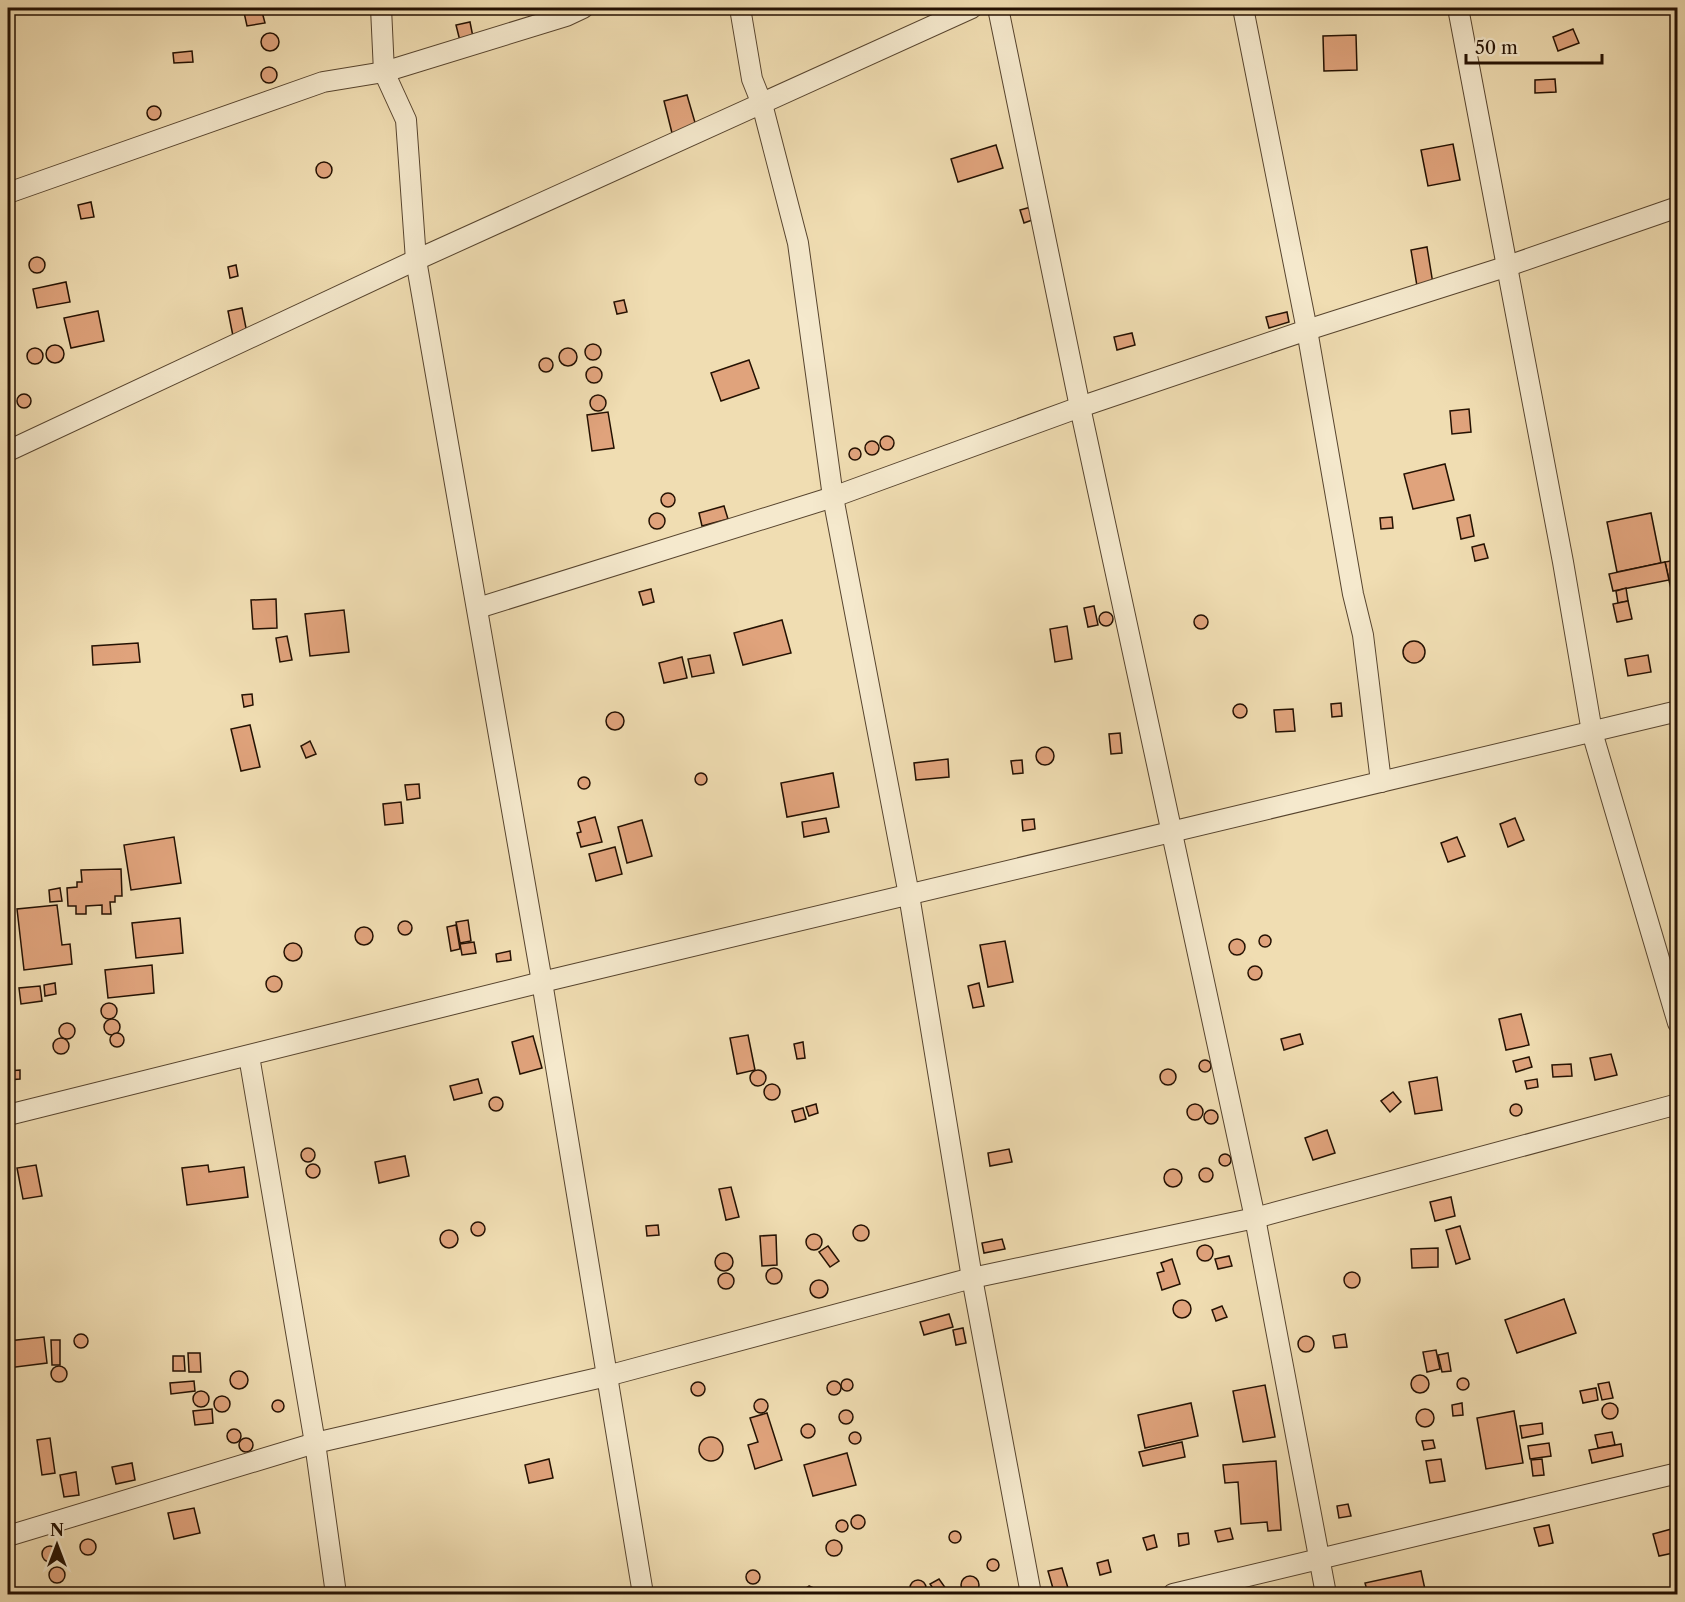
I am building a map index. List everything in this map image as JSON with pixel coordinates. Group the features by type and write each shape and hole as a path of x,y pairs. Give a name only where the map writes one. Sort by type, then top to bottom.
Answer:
{"street":[{"path":"381,8 384,72 406,120 416,260 542,982 643,1594"},
{"path":"8,193 323,82 384,72 566,16 583,8"},
{"path":"740,8 752,79 762,104 798,243 833,497 909,895 972,1278 1031,1594"},
{"path":"8,451 416,260 972,8"},
{"path":"998,8 1080,407 1255,1218 1326,1594"},
{"path":"1243,8 1307,330 1353,594 1363,635 1381,782"},
{"path":"1458,8 1505,267 1563,562 1592,732 1677,1023"},
{"path":"478,608 833,497 1080,407 1307,330 1505,267 1677,207"},
{"path":"8,1115 542,982 1677,711"},
{"path":"249,1056 315,1443 336,1594"},
{"path":"8,1536 315,1443 607,1376 972,1278 1255,1218 1677,1104"},
{"path":"1173,1594 1677,1473"}],"building":[{"path":"243,8 261,8 265,23 247,26"},
{"path":"470,22 473,37 460,41 456,25"},
{"path":"1573,29 1579,43 1558,51 1553,37"},
{"path":"270,33 276,36 279,42 276,48 270,51 264,48 261,42 264,36"},
{"path":"1356,35 1357,70 1324,71 1323,36"},
{"path":"192,51 193,62 174,63 173,53"},
{"path":"269,67 275,69 277,75 275,81 269,83 263,81 261,75 263,69"},
{"path":"1555,79 1556,92 1535,93 1535,80"},
{"path":"687,95 696,126 672,133 664,101"},
{"path":"151,106 157,106 161,113 157,120 151,120 147,116 147,110"},
{"path":"1453,144 1460,180 1428,186 1421,150"},
{"path":"996,145 1003,168 958,182 951,159"},
{"path":"324,162 332,170 324,178 316,170"},
{"path":"91,202 94,217 81,219 78,205"},
{"path":"1031,207 1035,219 1024,223 1020,210"},
{"path":"1427,247 1433,284 1417,286 1411,250"},
{"path":"37,257 45,265 37,273 29,265"},
{"path":"236,265 238,276 230,278 228,267"},
{"path":"66,282 70,302 37,308 33,289"},
{"path":"624,300 627,312 617,314 614,302"},
{"path":"242,308 247,333 233,336 228,311"},
{"path":"98,311 104,341 71,348 64,318"},
{"path":"1287,312 1289,322 1269,328 1266,317"},
{"path":"1132,333 1135,345 1117,350 1114,337"},
{"path":"590,344 596,344 601,352 599,358 590,360 585,355 585,349"},
{"path":"55,345 61,348 64,354 61,360 55,363 49,360 46,354 49,348"},
{"path":"32,348 38,348 43,356 41,362 32,364 27,359 27,353"},
{"path":"568,348 574,351 577,357 574,363 568,366 562,363 559,357 562,351"},
{"path":"546,358 551,360 553,365 551,370 546,372 541,370 539,365 541,360"},
{"path":"749,360 759,388 721,401 711,373"},
{"path":"594,367 602,375 594,383 586,375"},
{"path":"24,394 29,396 31,401 29,406 24,408 19,406 17,401 19,396"},
{"path":"595,395 601,395 606,403 604,409 595,411 590,406 590,400"},
{"path":"1469,409 1471,432 1452,434 1450,411"},
{"path":"608,412 614,448 592,451 587,415"},
{"path":"884,436 890,436 894,443 890,450 884,450 880,446 880,440"},
{"path":"869,441 875,441 879,448 875,455 869,455 865,451 865,445"},
{"path":"857,448 861,454 857,460 853,460 849,452"},
{"path":"1445,464 1454,500 1413,509 1404,474"},
{"path":"668,493 673,495 675,500 673,505 668,507 663,505 661,500 663,495"},
{"path":"724,506 728,519 702,526 699,513"},
{"path":"654,513 660,513 665,521 663,527 654,529 649,524 649,518"},
{"path":"1651,513 1661,563 1617,572 1607,522"},
{"path":"1470,515 1474,536 1461,539 1457,518"},
{"path":"1392,517 1393,528 1381,529 1380,518"},
{"path":"1484,544 1488,558 1475,561 1472,547"},
{"path":"1676,560 1678,587 1671,589 1665,562"},
{"path":"1665,562 1669,580 1613,591 1609,574"},
{"path":"1626,588 1628,601 1618,603 1616,591"},
{"path":"651,589 654,602 643,605 639,592"},
{"path":"276,599 277,628 253,629 251,600"},
{"path":"1628,601 1632,619 1617,622 1613,604"},
{"path":"1094,606 1098,625 1088,627 1084,608"},
{"path":"344,610 349,652 310,656 305,614"},
{"path":"1106,612 1111,614 1113,619 1111,624 1106,626 1101,624 1099,619 1101,614"},
{"path":"1201,615 1206,617 1208,622 1206,627 1201,629 1196,627 1194,622 1196,617"},
{"path":"782,620 791,653 743,665 734,633"},
{"path":"1067,626 1072,659 1055,662 1050,629"},
{"path":"287,636 292,660 280,662 276,638"},
{"path":"1414,641 1422,644 1425,652 1422,660 1414,663 1406,660 1403,652 1406,644"},
{"path":"138,643 140,662 93,665 92,646"},
{"path":"710,655 714,673 692,677 688,659"},
{"path":"1648,655 1651,672 1628,676 1625,659"},
{"path":"682,657 687,678 664,683 659,663"},
{"path":"252,694 253,705 244,707 242,695"},
{"path":"1341,703 1342,716 1332,717 1331,704"},
{"path":"1237,704 1243,704 1247,711 1243,718 1237,718 1233,714 1233,708"},
{"path":"1293,709 1295,731 1276,732 1274,710"},
{"path":"611,712 619,712 624,717 622,728 611,730 606,725 606,717"},
{"path":"250,725 260,767 241,771 231,729"},
{"path":"1120,733 1122,753 1111,754 1109,734"},
{"path":"310,741 316,754 306,758 301,746"},
{"path":"1045,747 1051,750 1054,756 1051,762 1045,765 1039,762 1036,756 1039,750"},
{"path":"948,759 949,777 916,780 914,763"},
{"path":"1022,760 1023,773 1013,774 1011,761"},
{"path":"703,773 707,779 703,785 699,785 695,777"},
{"path":"833,773 839,807 787,817 781,783"},
{"path":"586,777 589,778 589,788 582,789 579,788 578,781 579,778"},
{"path":"419,784 420,798 407,800 405,785"},
{"path":"401,802 403,823 385,825 383,804"},
{"path":"595,817 602,842 581,847 577,833 581,832 578,822"},
{"path":"826,818 829,832 804,837 802,822"},
{"path":"1515,818 1524,840 1508,847 1500,824"},
{"path":"1034,819 1035,829 1023,831 1022,820"},
{"path":"642,820 652,856 627,863 618,827"},
{"path":"174,837 181,883 131,890 124,845"},
{"path":"1457,837 1465,856 1448,862 1441,843"},
{"path":"615,847 622,874 596,881 589,854"},
{"path":"121,869 122,896 115,896 115,902 110,902 111,914 102,914 102,905 86,906 86,914 76,914 76,906 68,906 67,888 77,887 77,882 82,882 81,870"},
{"path":"60,888 62,901 50,902 49,890"},
{"path":"57,905 62,945 70,944 72,964 24,970 17,909"},
{"path":"180,918 183,953 136,958 132,923"},
{"path":"468,920 471,941 460,943 456,922"},
{"path":"402,921 408,921 412,928 408,935 402,935 398,931 398,925"},
{"path":"456,925 460,949 451,951 447,927"},
{"path":"364,927 370,930 373,936 370,942 364,945 358,942 355,936 358,930"},
{"path":"1267,935 1271,941 1267,947 1263,947 1259,939"},
{"path":"1237,939 1245,947 1237,955 1229,947"},
{"path":"1005,941 1013,982 988,987 980,945"},
{"path":"474,942 476,953 462,955 460,944"},
{"path":"293,943 299,946 302,952 299,958 293,961 287,958 284,952 287,946"},
{"path":"510,951 511,960 497,962 496,954"},
{"path":"152,965 154,993 108,998 105,970"},
{"path":"1255,966 1260,968 1262,973 1260,978 1255,980 1250,978 1248,973 1250,968"},
{"path":"274,976 282,984 274,992 266,984"},
{"path":"55,983 56,994 45,996 44,985"},
{"path":"979,983 984,1006 973,1008 968,986"},
{"path":"40,986 42,1001 21,1004 19,988"},
{"path":"106,1003 112,1003 117,1011 115,1017 106,1019 101,1014 101,1008"},
{"path":"1521,1014 1529,1045 1506,1050 1499,1019"},
{"path":"109,1019 115,1019 120,1027 118,1033 109,1035 104,1030 104,1024"},
{"path":"64,1023 70,1023 75,1031 73,1037 64,1039 59,1034 59,1028"},
{"path":"114,1033 120,1033 124,1040 120,1047 114,1047 110,1043 110,1037"},
{"path":"1300,1034 1303,1044 1284,1050 1281,1039"},
{"path":"748,1035 755,1070 737,1074 730,1038"},
{"path":"533,1036 542,1068 520,1074 512,1042"},
{"path":"61,1038 69,1046 61,1054 53,1046"},
{"path":"803,1042 805,1058 797,1059 794,1044"},
{"path":"1611,1054 1617,1075 1595,1080 1590,1058"},
{"path":"1529,1057 1532,1067 1516,1072 1513,1061"},
{"path":"1207,1060 1211,1066 1207,1072 1203,1072 1199,1064"},
{"path":"1571,1064 1572,1076 1553,1077 1552,1065"},
{"path":"1165,1069 1171,1069 1176,1077 1174,1083 1165,1085 1160,1080 1160,1074"},
{"path":"20,1070 20,1079 8,1080 8,1071"},
{"path":"758,1070 766,1078 758,1086 750,1078"},
{"path":"1437,1077 1442,1110 1415,1114 1409,1082"},
{"path":"478,1079 482,1093 454,1100 450,1086"},
{"path":"1537,1079 1538,1087 1527,1089 1525,1081"},
{"path":"772,1084 778,1086 780,1092 778,1098 772,1100 766,1098 764,1092 766,1086"},
{"path":"1393,1092 1401,1102 1390,1112 1381,1101"},
{"path":"493,1097 499,1097 503,1104 499,1111 493,1111 489,1107 489,1101"},
{"path":"816,1104 818,1113 809,1116 806,1107"},
{"path":"1195,1104 1203,1112 1195,1120 1187,1112"},
{"path":"1518,1104 1521,1105 1521,1115 1514,1116 1511,1115 1510,1108 1511,1105"},
{"path":"803,1108 806,1119 795,1122 792,1111"},
{"path":"1211,1110 1216,1112 1218,1117 1216,1122 1211,1124 1206,1122 1204,1117 1206,1112"},
{"path":"1327,1130 1335,1153 1313,1160 1305,1138"},
{"path":"308,1148 313,1150 315,1155 313,1160 308,1162 303,1160 301,1155 303,1150"},
{"path":"1009,1149 1012,1162 990,1166 988,1153"},
{"path":"1225,1154 1231,1160 1225,1166 1219,1160"},
{"path":"405,1156 409,1176 379,1183 375,1162"},
{"path":"313,1164 318,1166 320,1171 318,1176 313,1178 308,1176 306,1171 308,1166"},
{"path":"36,1165 42,1196 23,1199 17,1168"},
{"path":"208,1165 209,1172 244,1167 248,1197 187,1205 182,1168"},
{"path":"1203,1168 1209,1168 1213,1175 1209,1182 1203,1182 1199,1178 1199,1172"},
{"path":"1173,1169 1179,1172 1182,1178 1179,1184 1173,1187 1167,1184 1164,1178 1167,1172"},
{"path":"731,1187 739,1217 726,1220 719,1189"},
{"path":"1451,1197 1455,1216 1435,1221 1430,1202"},
{"path":"478,1222 483,1224 485,1229 483,1234 478,1236 473,1234 471,1229 473,1224"},
{"path":"658,1225 659,1235 647,1236 646,1226"},
{"path":"858,1225 864,1225 869,1233 867,1239 858,1241 853,1236 853,1230"},
{"path":"1460,1226 1470,1259 1456,1264 1446,1230"},
{"path":"449,1230 455,1233 458,1239 455,1245 449,1248 443,1245 440,1239 443,1233"},
{"path":"814,1234 822,1242 814,1250 806,1242"},
{"path":"776,1235 777,1265 762,1266 760,1236"},
{"path":"1002,1239 1005,1249 984,1253 982,1243"},
{"path":"1202,1245 1208,1245 1213,1253 1211,1259 1202,1261 1197,1256 1197,1250"},
{"path":"828,1246 839,1261 830,1267 819,1252"},
{"path":"1438,1248 1438,1267 1412,1268 1411,1249"},
{"path":"724,1253 730,1256 733,1262 730,1268 724,1271 718,1268 715,1262 718,1256"},
{"path":"1229,1256 1232,1266 1218,1269 1215,1259"},
{"path":"1172,1259 1180,1284 1162,1290 1157,1273 1164,1271 1161,1263"},
{"path":"771,1268 777,1268 782,1276 780,1282 771,1284 766,1279 766,1273"},
{"path":"1352,1272 1360,1280 1352,1288 1344,1280"},
{"path":"726,1273 732,1275 734,1281 732,1287 726,1289 720,1287 718,1281 720,1275"},
{"path":"819,1280 825,1283 828,1289 825,1295 819,1298 813,1295 810,1289 813,1283"},
{"path":"1564,1299 1576,1333 1517,1353 1505,1320"},
{"path":"1178,1300 1186,1300 1191,1305 1189,1316 1178,1318 1173,1313 1173,1305"},
{"path":"1222,1306 1227,1317 1216,1321 1212,1310"},
{"path":"949,1314 953,1327 924,1335 920,1322"},
{"path":"963,1328 966,1343 956,1345 953,1330"},
{"path":"78,1334 84,1334 88,1341 84,1348 78,1348 74,1344 74,1338"},
{"path":"1345,1334 1347,1347 1335,1348 1333,1336"},
{"path":"1303,1336 1309,1336 1314,1344 1312,1350 1303,1352 1298,1347 1298,1341"},
{"path":"44,1337 47,1363 8,1368 8,1341"},
{"path":"51,1340 60,1340 60,1365 52,1365"},
{"path":"1436,1350 1440,1369 1427,1372 1423,1352"},
{"path":"188,1353 200,1353 201,1372 189,1372"},
{"path":"1448,1353 1451,1371 1442,1372 1438,1355"},
{"path":"173,1356 184,1356 185,1371 173,1371"},
{"path":"56,1366 62,1366 67,1374 65,1380 56,1382 51,1377 51,1371"},
{"path":"239,1371 245,1374 248,1380 245,1386 239,1389 233,1386 230,1380 233,1374"},
{"path":"1416,1375 1424,1375 1429,1380 1427,1391 1416,1393 1411,1388 1411,1380"},
{"path":"1463,1378 1469,1384 1463,1390 1457,1384"},
{"path":"847,1379 853,1385 847,1391 841,1385"},
{"path":"194,1381 195,1391 171,1394 170,1383"},
{"path":"834,1381 839,1383 841,1388 839,1393 834,1395 829,1393 827,1388 829,1383"},
{"path":"698,1382 703,1384 705,1389 703,1394 698,1396 693,1394 691,1389 693,1384"},
{"path":"1609,1382 1613,1398 1602,1400 1598,1384"},
{"path":"1265,1385 1275,1437 1243,1442 1233,1391"},
{"path":"1596,1388 1598,1400 1583,1403 1580,1391"},
{"path":"198,1391 204,1391 209,1399 207,1405 198,1407 193,1402 193,1396"},
{"path":"222,1396 228,1398 230,1404 228,1410 222,1412 216,1410 214,1404 216,1398"},
{"path":"761,1399 766,1401 768,1406 766,1411 761,1413 756,1411 754,1406 756,1401"},
{"path":"280,1400 284,1406 280,1412 276,1412 272,1404"},
{"path":"1191,1403 1198,1436 1145,1448 1138,1415"},
{"path":"1462,1403 1463,1415 1453,1416 1452,1405"},
{"path":"1610,1403 1616,1405 1618,1411 1616,1417 1610,1419 1604,1417 1602,1411 1604,1405"},
{"path":"212,1409 213,1423 195,1425 193,1411"},
{"path":"1425,1409 1431,1412 1434,1418 1431,1424 1425,1427 1419,1424 1416,1418 1419,1412"},
{"path":"846,1410 851,1412 853,1417 851,1422 846,1424 841,1422 839,1417 841,1412"},
{"path":"1514,1411 1523,1463 1486,1469 1477,1418"},
{"path":"767,1413 782,1460 755,1469 748,1445 758,1442 750,1418"},
{"path":"1542,1423 1543,1434 1522,1438 1520,1426"},
{"path":"808,1424 813,1426 815,1431 813,1436 808,1438 803,1436 801,1431 803,1426"},
{"path":"234,1429 239,1431 241,1436 239,1441 234,1443 229,1441 227,1436 229,1431"},
{"path":"857,1432 861,1438 857,1444 853,1444 849,1436"},
{"path":"1612,1432 1615,1445 1598,1448 1595,1435"},
{"path":"711,1437 719,1441 723,1449 719,1457 711,1461 703,1457 699,1449 703,1441"},
{"path":"50,1438 55,1473 42,1475 37,1440"},
{"path":"246,1438 251,1440 253,1445 251,1450 246,1452 241,1450 239,1445 241,1440"},
{"path":"1433,1440 1435,1448 1424,1450 1422,1441"},
{"path":"1182,1442 1185,1457 1143,1466 1139,1452"},
{"path":"1549,1443 1551,1456 1530,1459 1528,1446"},
{"path":"1621,1444 1623,1456 1592,1463 1589,1450"},
{"path":"847,1453 856,1485 813,1496 804,1465"},
{"path":"549,1459 553,1478 529,1483 525,1465"},
{"path":"1441,1459 1445,1481 1430,1483 1426,1461"},
{"path":"1542,1459 1544,1475 1533,1476 1531,1460"},
{"path":"1276,1461 1281,1530 1268,1531 1267,1522 1241,1524 1238,1482 1225,1483 1223,1465"},
{"path":"132,1463 135,1480 116,1484 112,1467"},
{"path":"76,1472 79,1495 64,1497 60,1475"},
{"path":"1348,1504 1351,1516 1339,1518 1337,1506"},
{"path":"194,1508 200,1533 174,1539 168,1513"},
{"path":"858,1515 863,1517 865,1522 863,1527 858,1529 853,1527 851,1522 853,1517"},
{"path":"844,1520 848,1526 844,1532 840,1532 836,1524"},
{"path":"1549,1525 1553,1543 1539,1546 1534,1528"},
{"path":"1230,1528 1233,1539 1218,1542 1215,1531"},
{"path":"1675,1528 1678,1552 1659,1556 1653,1534"},
{"path":"957,1531 960,1532 960,1542 953,1543 950,1542 949,1535 950,1532"},
{"path":"1188,1533 1189,1544 1179,1546 1178,1534"},
{"path":"1154,1535 1157,1547 1147,1550 1143,1538"},
{"path":"85,1539 91,1539 96,1547 94,1553 85,1555 80,1550 80,1544"},
{"path":"834,1540 840,1542 842,1548 840,1554 834,1556 828,1554 826,1548 828,1542"},
{"path":"50,1546 58,1554 50,1562 42,1554"},
{"path":"993,1559 999,1565 993,1571 987,1565"},
{"path":"1108,1560 1111,1572 1100,1575 1097,1563"},
{"path":"57,1567 65,1575 57,1583 49,1575"},
{"path":"1062,1568 1068,1588 1054,1592 1048,1571"},
{"path":"750,1570 756,1570 760,1577 756,1584 750,1584 746,1580 746,1574"},
{"path":"1421,1571 1426,1594 1368,1594 1365,1583"},
{"path":"970,1576 976,1579 979,1585 976,1591 970,1594 964,1591 961,1585 964,1579"},
{"path":"939,1579 949,1593 937,1594 930,1584"},
{"path":"918,1580 926,1588 918,1596 910,1588"},
{"path":"809,1586 816,1589 817,1594 802,1594 803,1590"}]}
